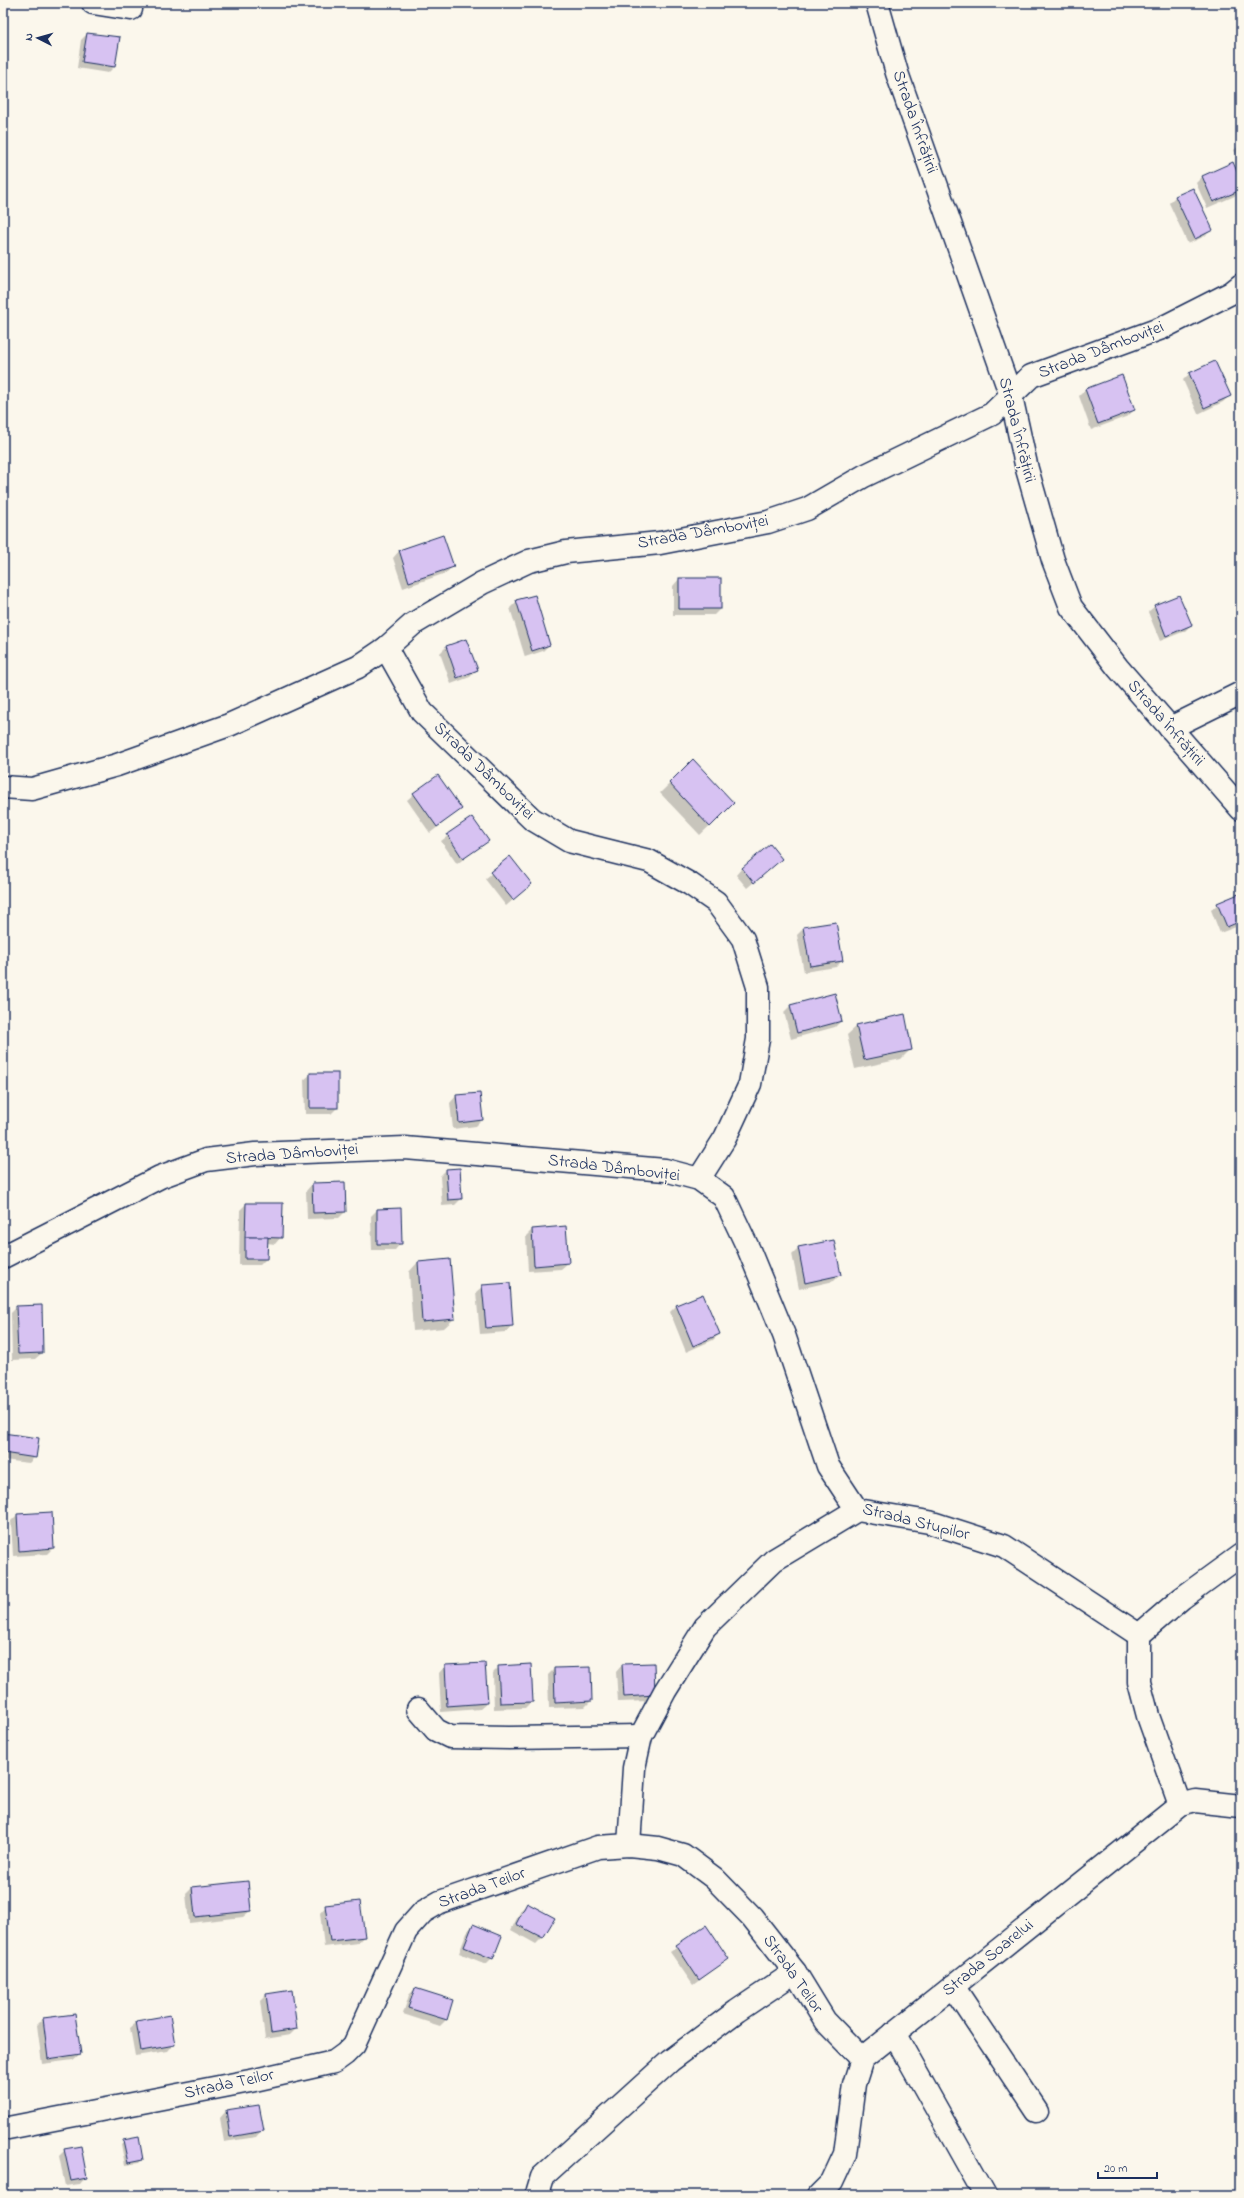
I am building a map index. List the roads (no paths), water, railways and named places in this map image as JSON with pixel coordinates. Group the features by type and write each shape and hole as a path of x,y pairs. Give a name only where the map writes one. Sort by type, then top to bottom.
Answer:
{"street":[{"path":"93,3 131,9"},
{"name":"Strada Înfrățirii","path":"877,3 897,73 1011,396 1029,477 1053,560 1071,608 1118,668 1241,809"},
{"name":"Strada Dâmboviței","path":"3,1257 160,1177 206,1160 255,1154 405,1148 665,1170 699,1179 725,1138 750,1084 758,1039 758,987 743,939 716,902 690,884 648,861 569,840 532,819 422,712 386,648 413,624 482,584 529,561 566,552 660,543 768,522 807,509 864,476 992,414 1031,376 1162,328 1231,293 1241,285"},
{"path":"3,787 32,789 118,764 229,725 358,667 386,648"},
{"path":"1170,728 1241,693"},
{"name":"Strada Stupilor","path":"699,1179 724,1197 743,1236 784,1335 828,1466 857,1510 929,1522 1004,1546 1139,1635"},
{"path":"629,1845 634,1768 641,1736 665,1691 705,1628 774,1560 857,1510"},
{"path":"1180,1805 1148,1716 1139,1682 1139,1635 1182,1598 1241,1555"},
{"path":"418,1709 436,1730 450,1737 641,1736"},
{"name":"Strada Soarelui","path":"862,2059 1180,1805 1195,1801 1241,1806"},
{"name":"Strada Teilor","path":"3,2129 250,2081 334,2062 354,2045 406,1932 423,1912 440,1902 598,1847 629,1845 658,1848 683,1855 714,1878 752,1917 795,1972 825,2021 862,2059"},
{"path":"540,2195 538,2190 542,2177 670,2061 737,2011 795,1972"},
{"path":"953,1986 1036,2111"},
{"path":"894,2033 984,2195"},
{"path":"819,2195 832,2182 845,2154 854,2084 862,2059"}]}
